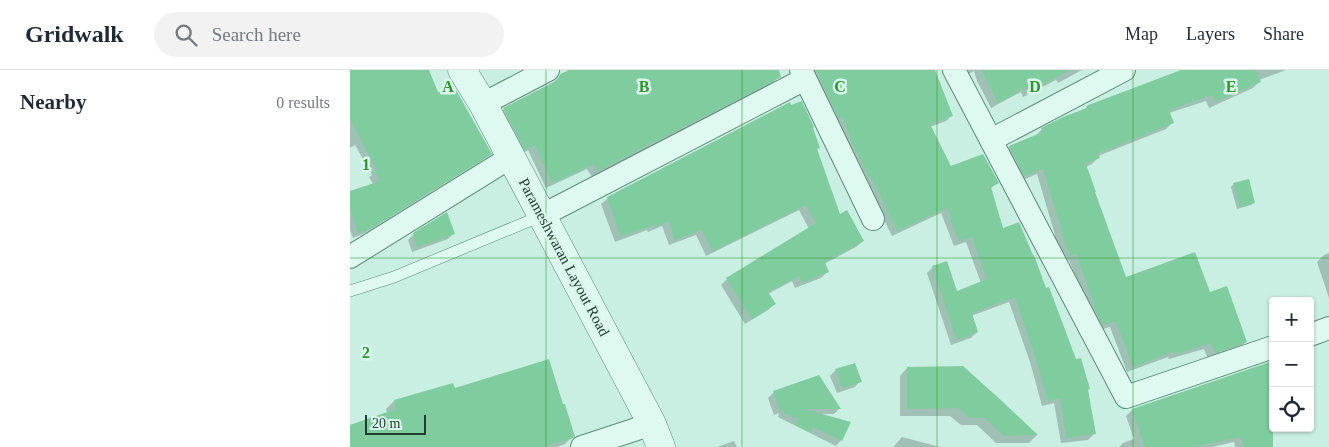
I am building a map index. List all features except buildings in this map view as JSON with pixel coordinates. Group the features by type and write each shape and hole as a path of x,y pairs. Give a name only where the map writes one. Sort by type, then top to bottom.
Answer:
{"street":[{"name":"Parameshwaran Layout Road","path":"462,70 483,104 656,435"},
{"path":"483,104 548,70"},
{"path":"954,70 1126,397 1269,348"},
{"path":"991,140 1124,70"},
{"path":"541,216 803,75 872,219"},
{"path":"350,257 511,157"},
{"path":"1314,334 1329,328"},
{"path":"582,447 656,435"}],"lane":[{"path":"350,291 394,276 541,216"}]}
